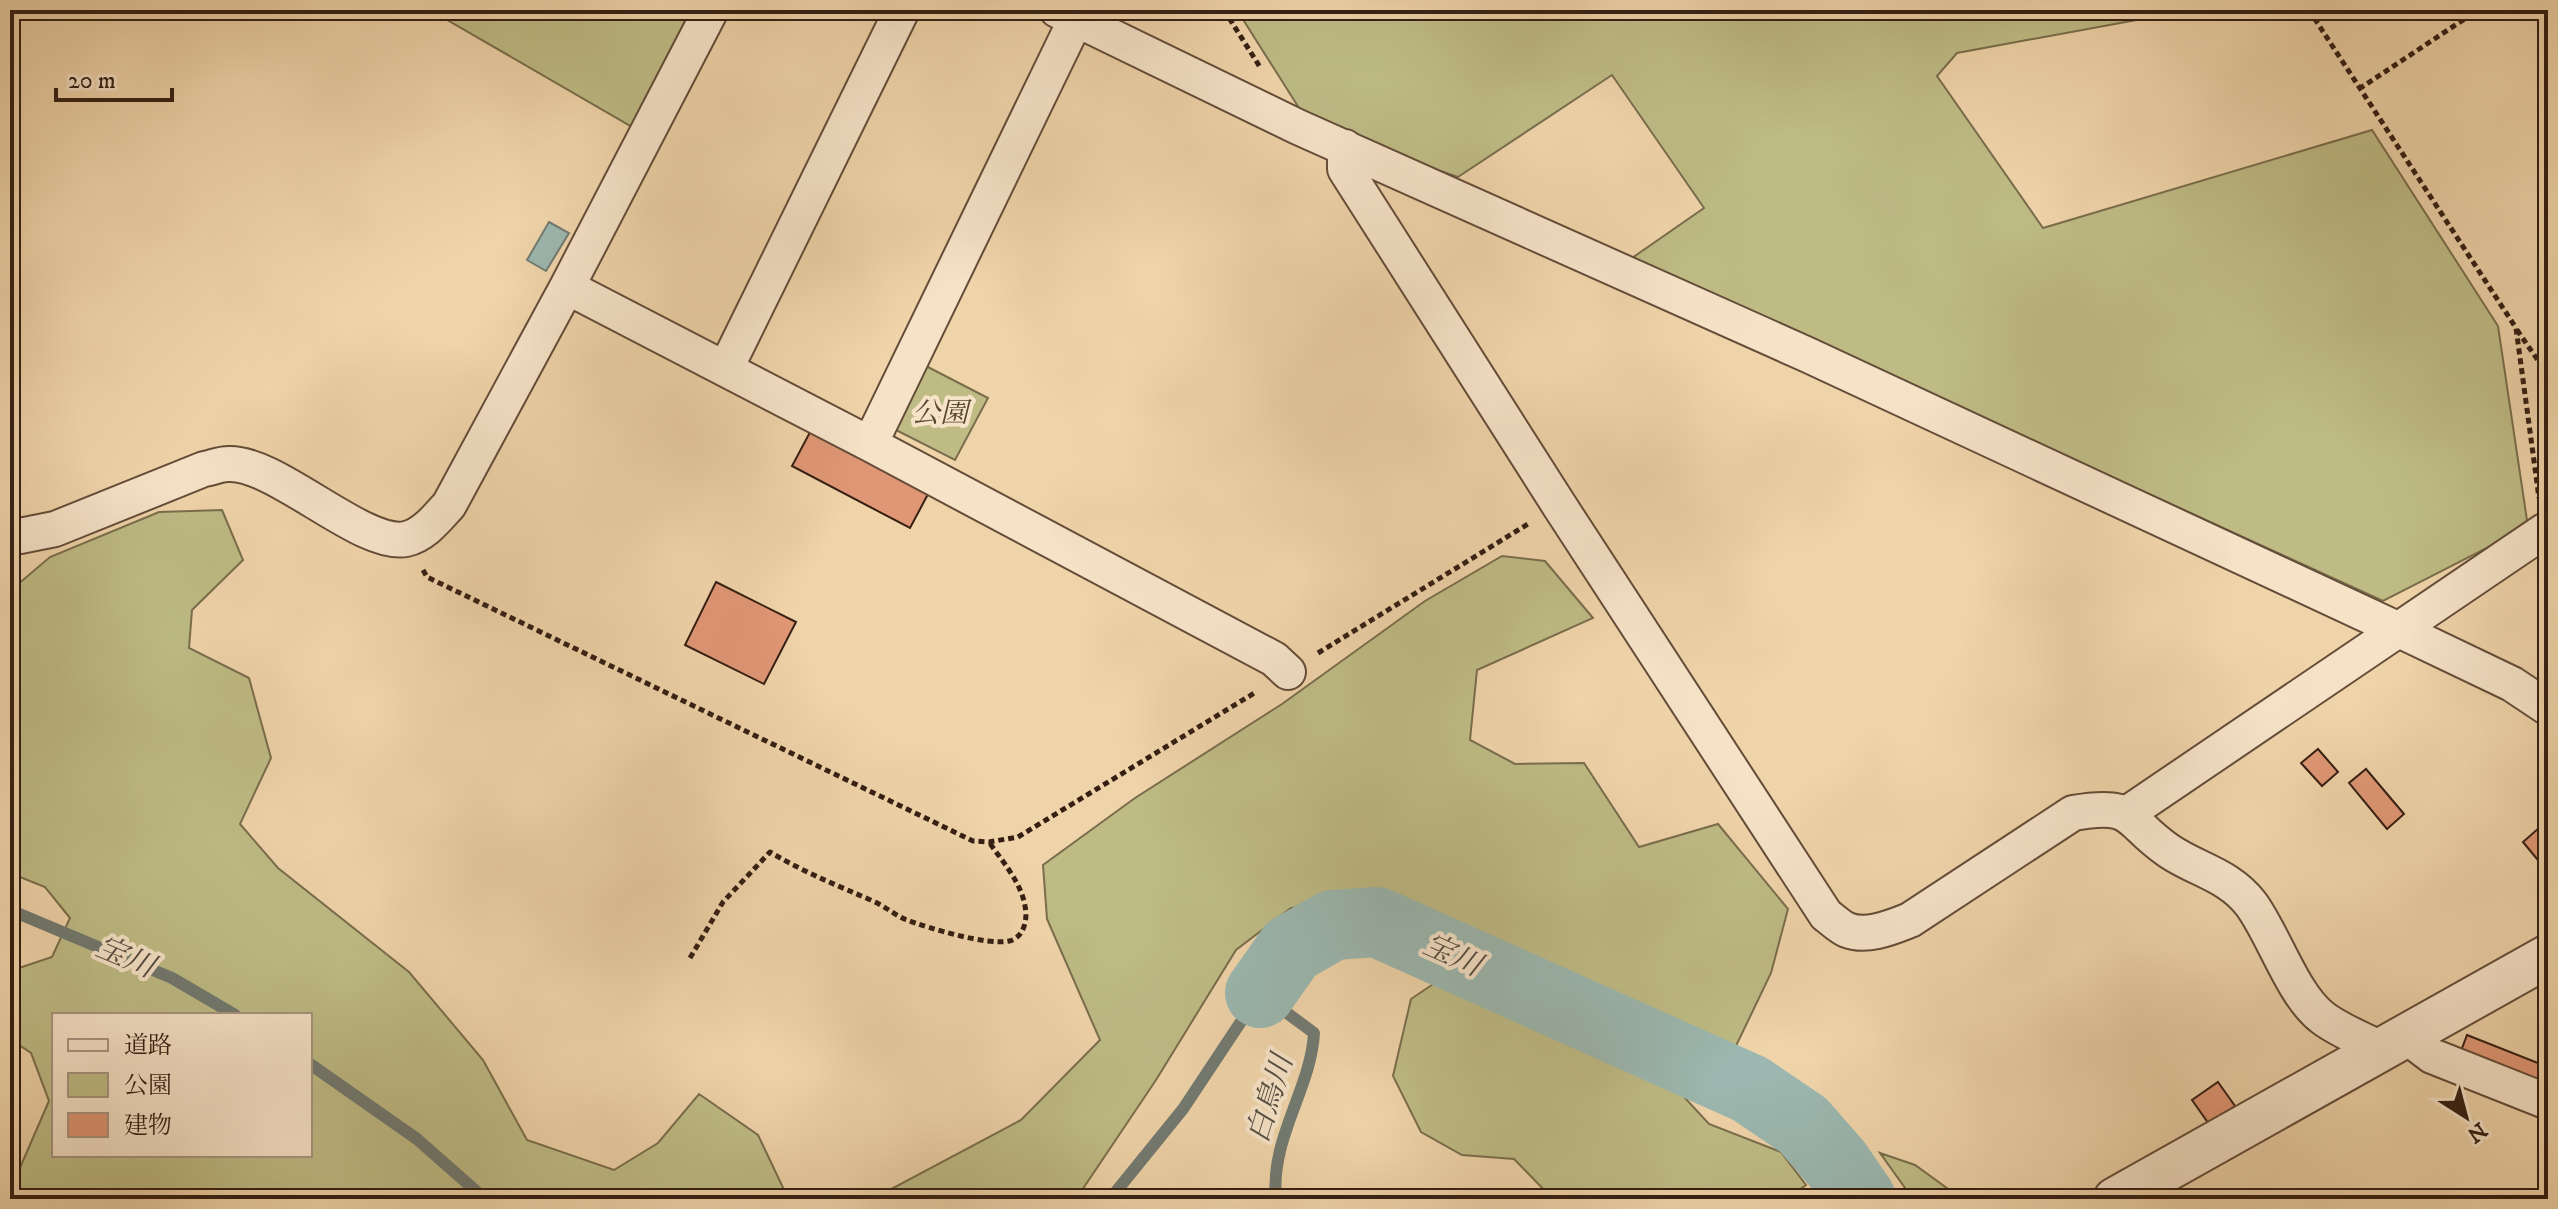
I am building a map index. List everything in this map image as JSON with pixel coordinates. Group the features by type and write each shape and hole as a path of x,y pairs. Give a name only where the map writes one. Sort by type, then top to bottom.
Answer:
{"street":[{"path":"13,542 55,529 204,469 229,463 255,470 382,537 406,539 429,527 449,505 711,10"},
{"path":"726,368 902,10"},
{"path":"870,444 1067,15 1298,127 1793,348 2397,629 2512,684 2548,708"},
{"path":"1345,147 1345,169 1826,915 1848,930 1867,932 1889,928 1910,920 2073,813 2103,808 2128,813 2169,851 2234,886 2250,903 2302,993 2322,1018 2432,1056 2548,1102"},
{"path":"567,287 1274,659 1288,672"},
{"path":"2128,813 2544,531"},
{"path":"2115,1199 2548,956"}],"path":[{"path":"2309,10 2548,375"},
{"path":"2359,89 2478,10"},
{"path":"2516,328 2544,531"},
{"path":"406,539 427,577 944,828 973,841 989,842 1018,837 1047,822 1559,505"},
{"path":"690,958 723,902 770,852 807,874 878,903 904,919 968,937 1009,941 1019,936 1025,923 1025,906 1009,871 989,842"}],"green space":[{"path":"430,10 698,10 634,128"},
{"path":"1237,10 2191,10 1957,53 1937,76 2043,228 2372,130 2498,326 2528,527 2383,601 1632,258 1704,208 1612,75 1458,177 1311,127"},
{"name":"公園","path":"924,365 988,398 955,460 892,428"},
{"path":"222,510 243,560 192,610 189,648 249,678 271,758 240,824 278,868 409,972 483,1060 527,1140 614,1170 658,1143 699,1094 758,1135 786,1194 882,1194 1021,1120 1100,1040 1047,919 1043,865 1135,798 1282,704 1425,601 1502,556 1545,561 1593,618 1477,670 1470,740 1515,764 1584,763 1639,847 1718,824 1788,909 1771,973 1735,1048 1685,1098 1709,1124 1781,1152 1806,1185 1786,1199 1553,1199 1514,1159 1462,1155 1421,1132 1393,1076 1411,999 1445,976 1450,925 1383,900 1291,908 1236,950 1156,1080 1076,1199 10,1199 10,1175 19,1170 49,1101 31,1053 10,1039 10,971 52,957 70,918 45,887 10,873 10,591 50,557 159,512"},
{"path":"1880,1153 1915,1165 1962,1199 1913,1199"}],"water":[{"path":"549,222 569,233 546,271 527,260"}],"building":[{"path":"817,419 935,481 910,528 792,466"},
{"path":"716,582 796,622 764,684 685,645"},
{"path":"2318,749 2338,772 2322,786 2301,763"},
{"path":"2366,769 2404,814 2387,829 2349,783"},
{"path":"2548,820 2548,849 2537,859 2523,842"},
{"path":"2467,1035 2548,1067 2548,1094 2458,1059"},
{"path":"2218,1082 2235,1106 2209,1124 2192,1100"}],"waterway":[{"name":"宝川","path":"10,910 172,978 232,1013"},
{"name":"宝川","path":"1260,993 1291,949 1333,925 1377,922 1750,1089 1803,1125 1837,1164 1861,1199"},
{"name":"宝川","path":"1110,1199 1183,1109 1260,993 1314,1033 1306,1074 1279,1155 1276,1199"},
{"name":"宝川","path":"312,1065 417,1139 485,1199"}],"water label":[{"name":"白鳥川","path":"1271,1099"}]}
